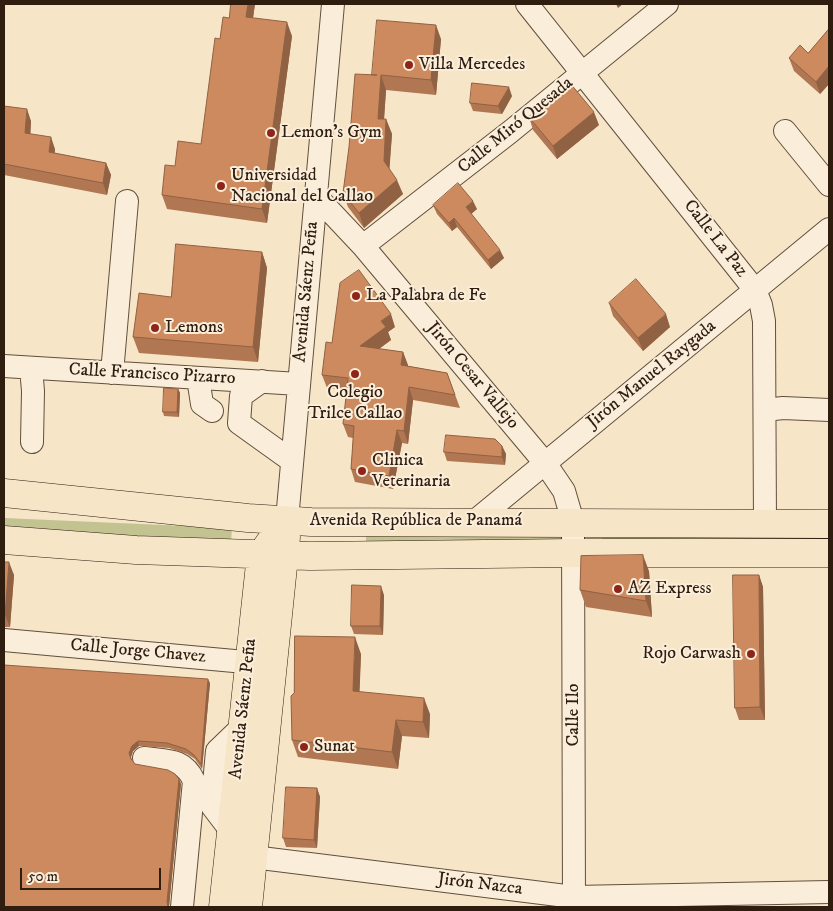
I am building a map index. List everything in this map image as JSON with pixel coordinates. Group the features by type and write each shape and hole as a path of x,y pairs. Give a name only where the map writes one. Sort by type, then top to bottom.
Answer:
{"main road":[{"name":"Avenida República de Panamá","path":"4,493 248,518 312,522 475,521 829,524"},
{"path":"272,555 287,520"},
{"name":"Avenida República de Panamá","path":"4,540 136,550 272,555 829,553"},
{"name":"Avenida Sáenz Peña","path":"248,907 253,857 261,663 272,555"},
{"name":"Avenida Sáenz Peña","path":"223,907 243,726 261,663"}],"street":[{"name":"Avenida Sáenz Peña","path":"287,520 333,4"},
{"name":"Calle La Paz","path":"527,4 755,290 761,305 764,321 765,524"},
{"name":"Calle Miró Quesada","path":"363,246 510,132 667,4"},
{"path":"785,131 829,185"},
{"name":"Jirón Cesar Vallejo","path":"315,195 363,246 545,463 564,491 573,522"},
{"path":"112,373 127,202"},
{"name":"Jirón Manuel Raygada","path":"475,521 829,229"},
{"name":"Calle Francisco Pizarro","path":"4,366 299,384"},
{"path":"31,368 34,391 32,442"},
{"path":"198,378 202,404 212,411"},
{"path":"262,381 241,396 239,423 292,461"},
{"path":"765,410 783,408 829,410"},
{"name":"Calle Ilo","path":"573,522 574,902"},
{"name":"Calle Jorge Chavez","path":"4,640 261,663"},
{"path":"144,758 182,764 190,771 194,781 182,907"},
{"name":"Jirón Nazca","path":"253,857 574,902 829,892"}],"shaded area":[{"path":"4,518 232,528 231,542 4,539"},
{"path":"366,533 561,537 560,547 366,542"},
{"path":"829,537 829,548 602,547 602,538"}],"building":[{"path":"231,4 248,4 246,17 287,22 262,209 162,195 165,165 175,166 178,141 201,144 215,38 220,39 223,17 229,18"},
{"path":"377,20 436,25 431,80 381,75 378,119 386,119 384,161 397,180 359,213 343,193 355,74 372,75"},
{"path":"829,29 829,66 816,82 789,58 800,45 808,53"},
{"path":"472,83 509,87 498,106 470,103"},
{"path":"570,83 594,112 553,146 529,117"},
{"path":"4,106 27,109 25,133 51,137 49,152 106,163 103,183 4,164"},
{"path":"458,183 473,201 466,207 500,250 488,260 454,218 449,223 433,205"},
{"path":"176,244 262,252 253,347 133,337 139,293 171,297"},
{"path":"359,270 391,314 381,321 386,327 360,346 403,352 401,365 447,373 455,395 409,387 404,431 397,430 389,476 351,469 354,426 343,424 348,378 322,375 326,342 332,343 340,283"},
{"path":"636,279 666,314 638,338 609,303"},
{"path":"164,388 178,389 177,412 163,412"},
{"path":"446,435 495,439 502,446 502,457 444,452"},
{"path":"643,555 646,601 580,590 581,556"},
{"path":"4,562 9,562 5,615 4,615"},
{"name":"Rojo Carwash","path":"733,575 759,575 760,707 735,708"},
{"path":"352,585 381,586 380,626 351,626"},
{"path":"295,636 355,637 353,691 424,698 423,722 396,720 392,752 292,740 291,696 294,693"},
{"path":"4,665 208,679 201,764 186,749 167,743 138,741 132,746 129,753 135,764 168,770 179,779 168,907 4,907"},
{"path":"286,787 317,788 314,840 283,838"}],"place":[{"name":"Villa Mercedes","path":"409,65"},
{"name":"Lemon's Gym","path":"271,133"},
{"name":"Universidad Nacional del Callao","path":"221,186"},
{"name":"La Palabra de Fe","path":"356,296"},
{"name":"Lemons","path":"155,328"},
{"name":"Colegio Trilce Callao","path":"355,374"},
{"name":"Clinica Veterinaria","path":"362,471"},
{"name":"AZ Express","path":"618,589"},
{"name":"Rojo Carwash","path":"751,654"},
{"name":"Sunat","path":"304,747"}]}
